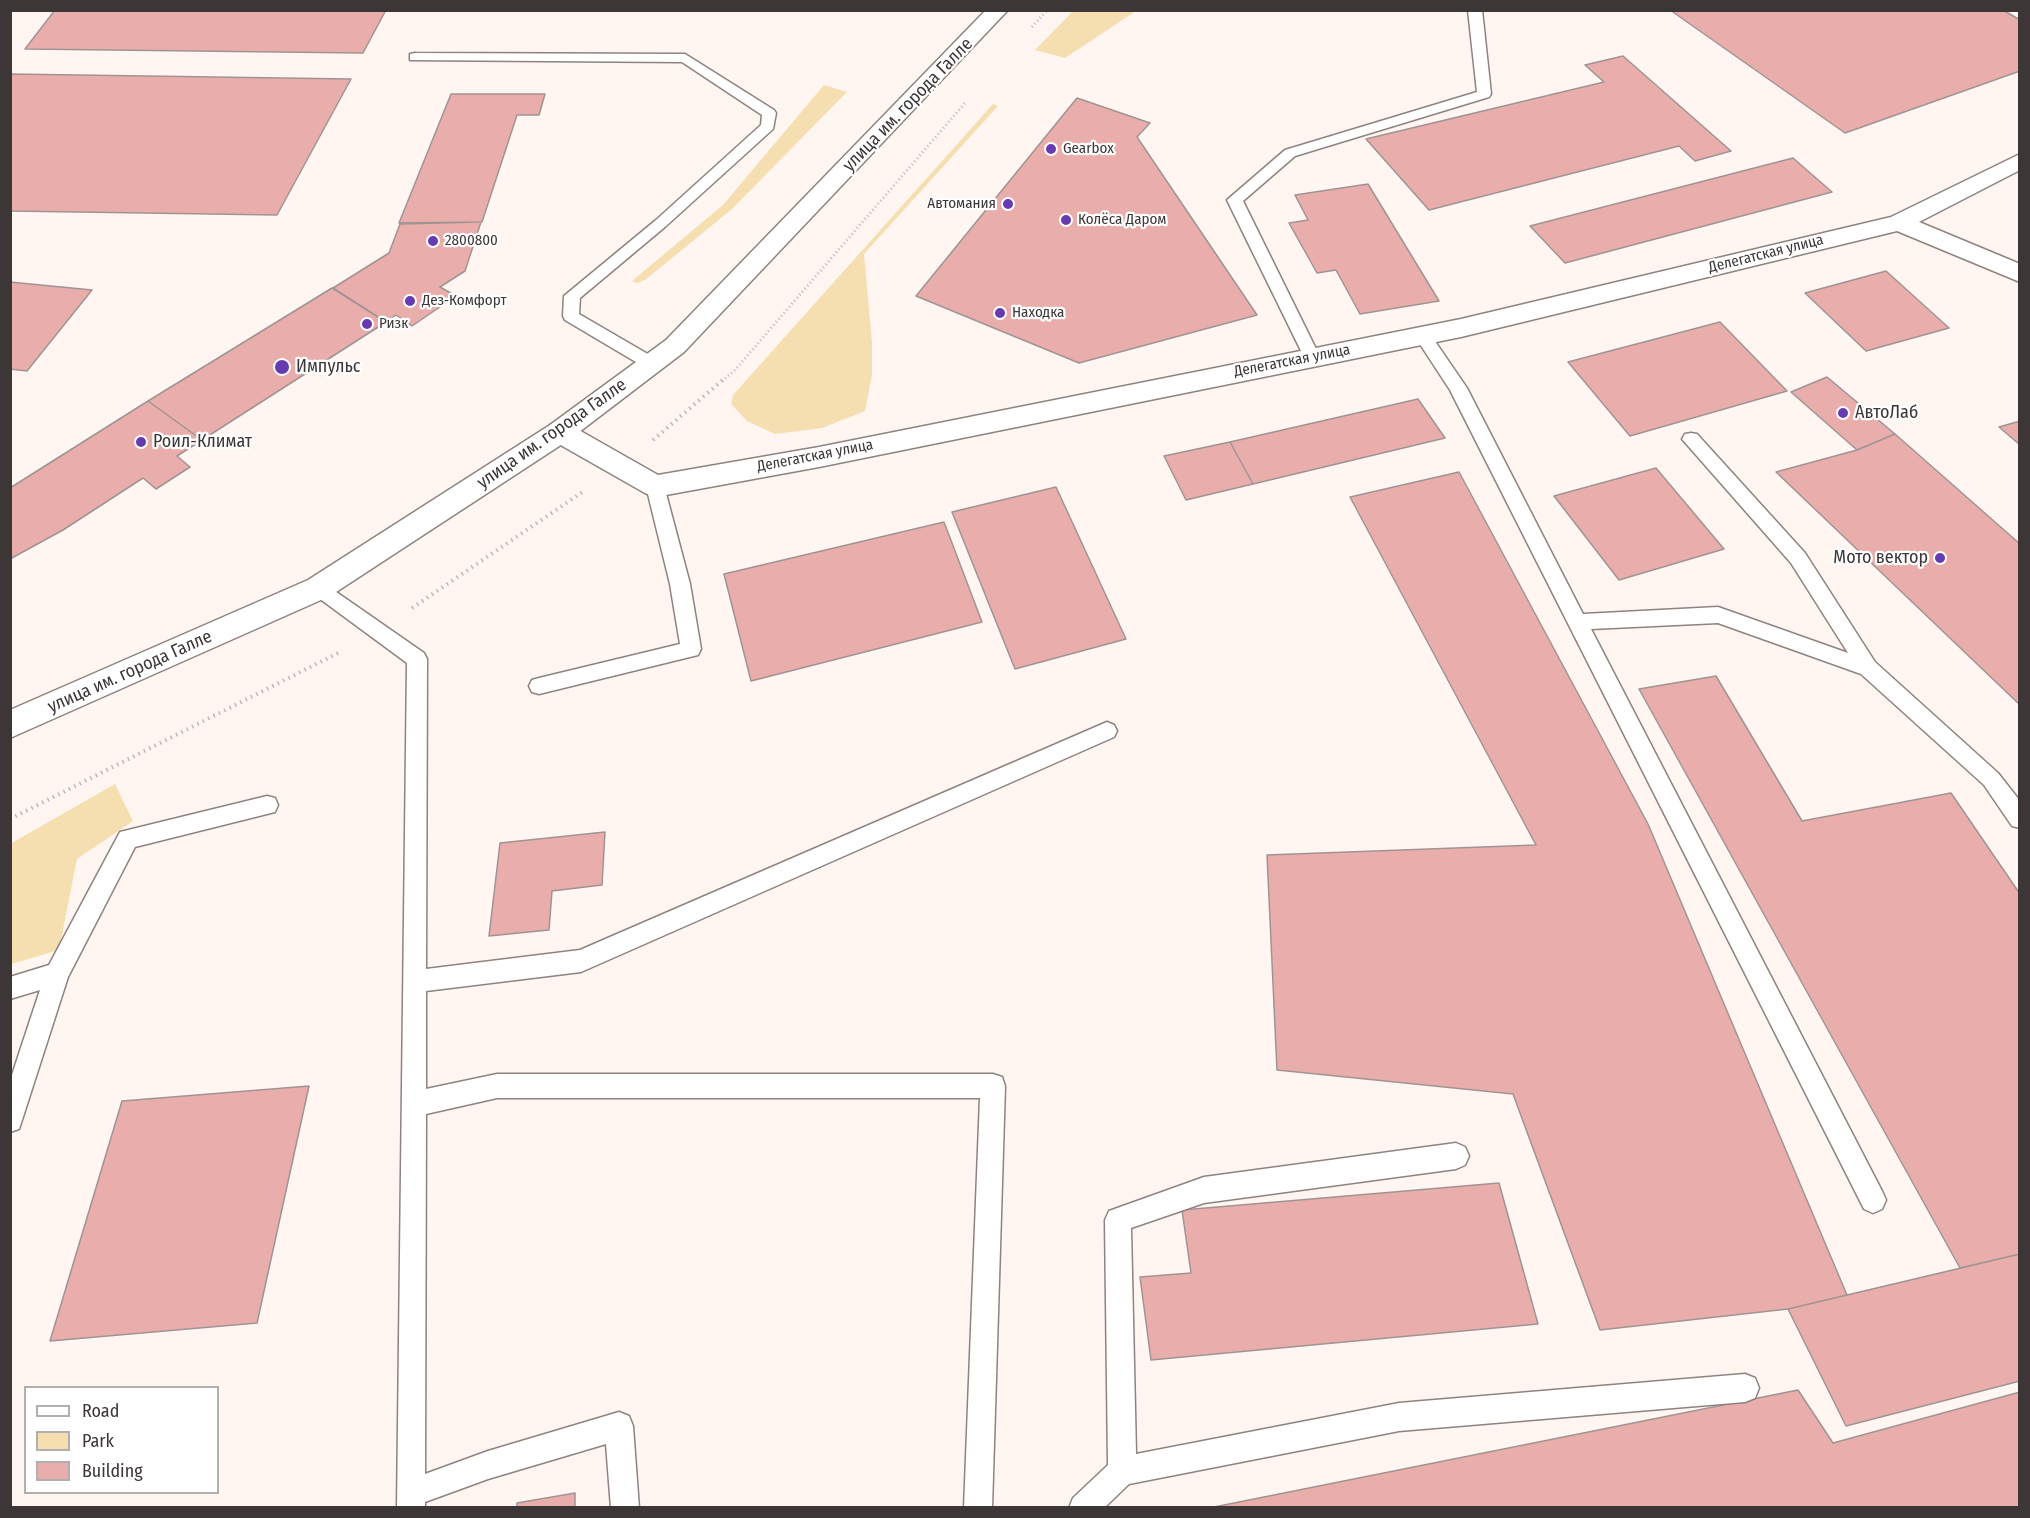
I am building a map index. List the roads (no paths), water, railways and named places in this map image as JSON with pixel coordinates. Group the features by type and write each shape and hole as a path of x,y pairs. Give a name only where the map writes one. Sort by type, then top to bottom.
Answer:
{"street":[{"name":"улица им. города Галле","path":"10,725 319,588 561,432 675,346 998,10"},
{"name":"Делегатская улица","path":"655,486 819,457 1422,335 1899,222 2019,161"},
{"path":"1899,222 2019,274"},
{"path":"561,432 655,486"}],"lane":[{"path":"1312,357 1236,200 1290,153 1484,93 1475,10"},
{"path":"414,57 685,58 769,112 768,126 661,223 572,296 571,316 652,364"},
{"path":"1422,335 1458,388 1873,1200"},
{"path":"1691,439 1798,558 1868,668 1991,779 2019,819"},
{"path":"539,686 691,650 681,584 655,486"},
{"path":"319,588 417,658 411,1500 488,1465 619,1426 625,1508"},
{"path":"1578,622 1718,615 1868,668"},
{"path":"415,981 581,961 1107,731"},
{"path":"10,1120 57,974 128,839 267,805"},
{"path":"10,988 57,974"},
{"path":"414,1104 497,1086 993,1086 978,1508"},
{"path":"1122,1471 1118,1220 1204,1190 1456,1156"},
{"path":"1083,1508 1122,1471 1399,1417 1745,1388"}],"place":[{"name":"Gearbox","path":"1051,149"},
{"name":"Автомания","path":"1008,204"},
{"name":"Колёса Даром","path":"1066,220"},
{"name":"2800800","path":"433,241"},
{"name":"Дез‑Комфорт","path":"410,301"},
{"name":"Находка","path":"1000,313"},
{"name":"Ризк","path":"367,324"},
{"name":"Импульс","path":"282,367"},
{"name":"АвтоЛаб","path":"1843,413"},
{"name":"Роил-Климат","path":"141,442"},
{"name":"Мото вектор","path":"1940,558"}]}
